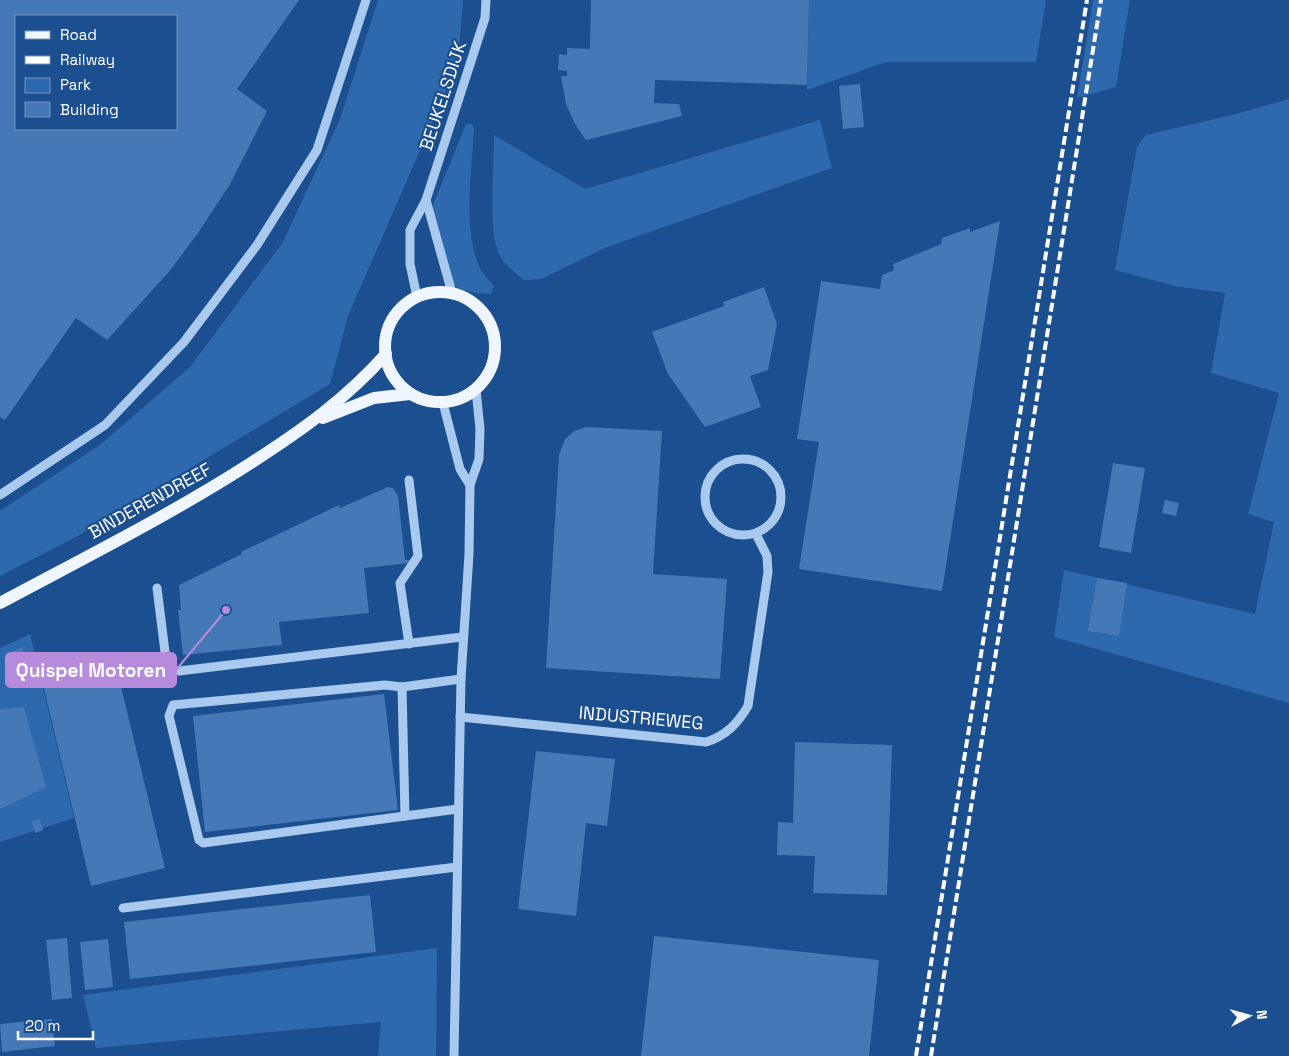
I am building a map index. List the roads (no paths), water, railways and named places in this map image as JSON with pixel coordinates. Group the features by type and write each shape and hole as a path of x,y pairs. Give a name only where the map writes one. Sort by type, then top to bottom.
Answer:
{"main road":[{"path":"434,292 452,293 475,304 489,322 496,344 494,361 487,377 476,390 461,399 443,403 426,401 410,394 398,383 390,370 386,354 386,337 392,321 403,307 417,297 434,292"},
{"name":"BINDERENDREEF","path":"0,603 203,494 314,422 364,379 386,354"},
{"name":"BINDERENDREEF","path":"314,422 374,398 410,394"}],"street":[{"path":"0,495 104,425 184,342 257,246 317,150 366,0"},
{"name":"BEUKELSDIJK","path":"417,297 410,264 410,230 426,200 485,18 486,0"},
{"path":"426,200 452,293"},
{"path":"454,1056 462,637 468,554 470,485 479,459 480,429 476,390"},
{"path":"443,403 460,469 470,485"},
{"path":"748,459 764,465 776,478 781,494 779,511 770,525 756,534 738,536 722,530 710,517 705,501 707,484 716,470 731,461 748,459"},
{"path":"409,480 418,556 400,583 409,644"},
{"name":"INDUSTRIEWEG","path":"460,717 706,742 717,739 738,723 748,706 768,572 767,556 756,534"},
{"path":"157,588 167,668 179,671 462,637"},
{"path":"458,809 203,843 199,840 169,716 173,705 385,685 402,687 461,679"},
{"path":"402,687 405,816"},
{"path":"123,908 457,866"}],"railway":[{"path":"916,1056 1087,0"},
{"path":"931,1056 1101,0"}],"place":[{"name":"Quispel Motoren","path":"226,610"}]}
